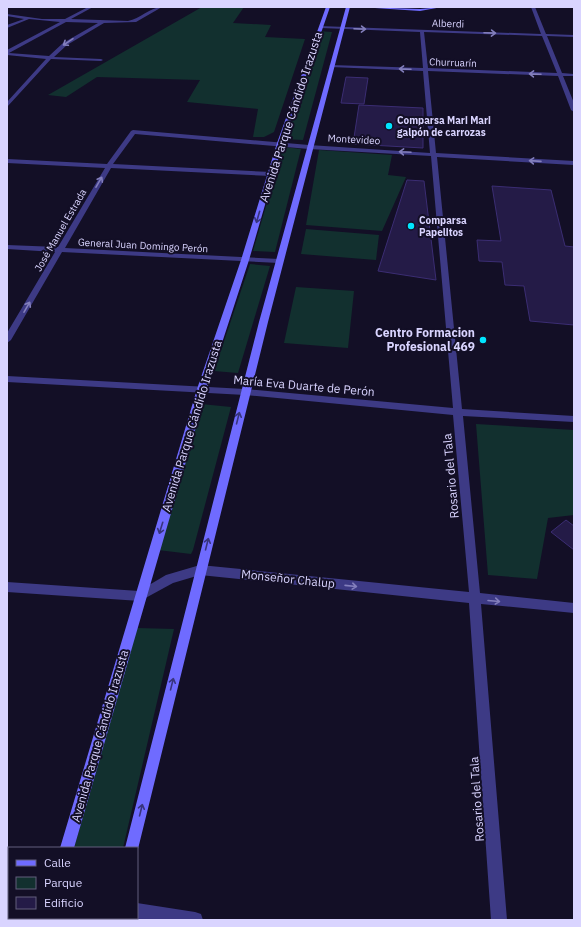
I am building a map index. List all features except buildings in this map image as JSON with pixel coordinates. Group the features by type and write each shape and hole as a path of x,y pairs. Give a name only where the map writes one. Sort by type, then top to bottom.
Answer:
{"main road":[{"name":"Avenida Parque Cándido Irazusta","path":"67,847 202,389 246,260 280,143 328,7"},
{"name":"Avenida Parque Cándido Irazusta","path":"132,847 245,392 309,147 348,7"},
{"path":"362,7 420,10 440,7"}],"street":[{"path":"7,53 91,7"},
{"path":"7,15 27,19 63,21 134,21 160,7"},
{"path":"533,7 574,110"},
{"path":"7,27 27,19"},
{"path":"7,106 50,58 66,44 102,22"},
{"name":"Alberdi","path":"321,27 574,36"},
{"name":"Rosario del Tala","path":"422,31 435,154 475,599 499,920"},
{"path":"7,53 50,58 101,60"},
{"name":"Churruarín","path":"331,66 574,75"},
{"name":"Montevideo","path":"133,132 280,143 309,147 574,163"},
{"name":"José Manuel Estrada","path":"7,340 109,166 133,132"},
{"path":"7,161 271,174"},
{"name":"General Juan Domingo Perón","path":"7,247 279,261"},
{"name":"María Eva Duarte de Perón","path":"7,379 245,392 458,412 574,419"},
{"name":"Monseñor Chalup","path":"140,596 170,579 200,570 574,608"},
{"path":"7,586 140,596"},
{"path":"138,911 196,920"}],"green space":[{"path":"202,7 244,7 233,23 271,25 265,37 305,39 274,132 264,137 253,137 258,109 187,102 200,80 97,77 66,97 48,95"},
{"path":"317,31 332,32 303,140 285,139"},
{"path":"283,147 301,149 275,252 253,251"},
{"path":"319,150 392,155 388,175 406,177 382,231 306,225"},
{"path":"306,229 379,235 376,260 301,254"},
{"path":"250,264 270,266 238,373 214,371"},
{"path":"296,287 354,291 348,348 284,343"},
{"path":"201,404 231,407 193,550 191,554 158,550"},
{"path":"476,424 574,430 574,515 548,518 537,579 488,575"},
{"path":"137,628 174,629 123,847 74,847"}],"place":[{"name":"Comparsa Mari Mari galpón de carrozas","path":"389,126"},
{"name":"Comparsa Papelitos","path":"411,226"},
{"name":"Centro Formacion Profesional 469","path":"483,340"}]}
